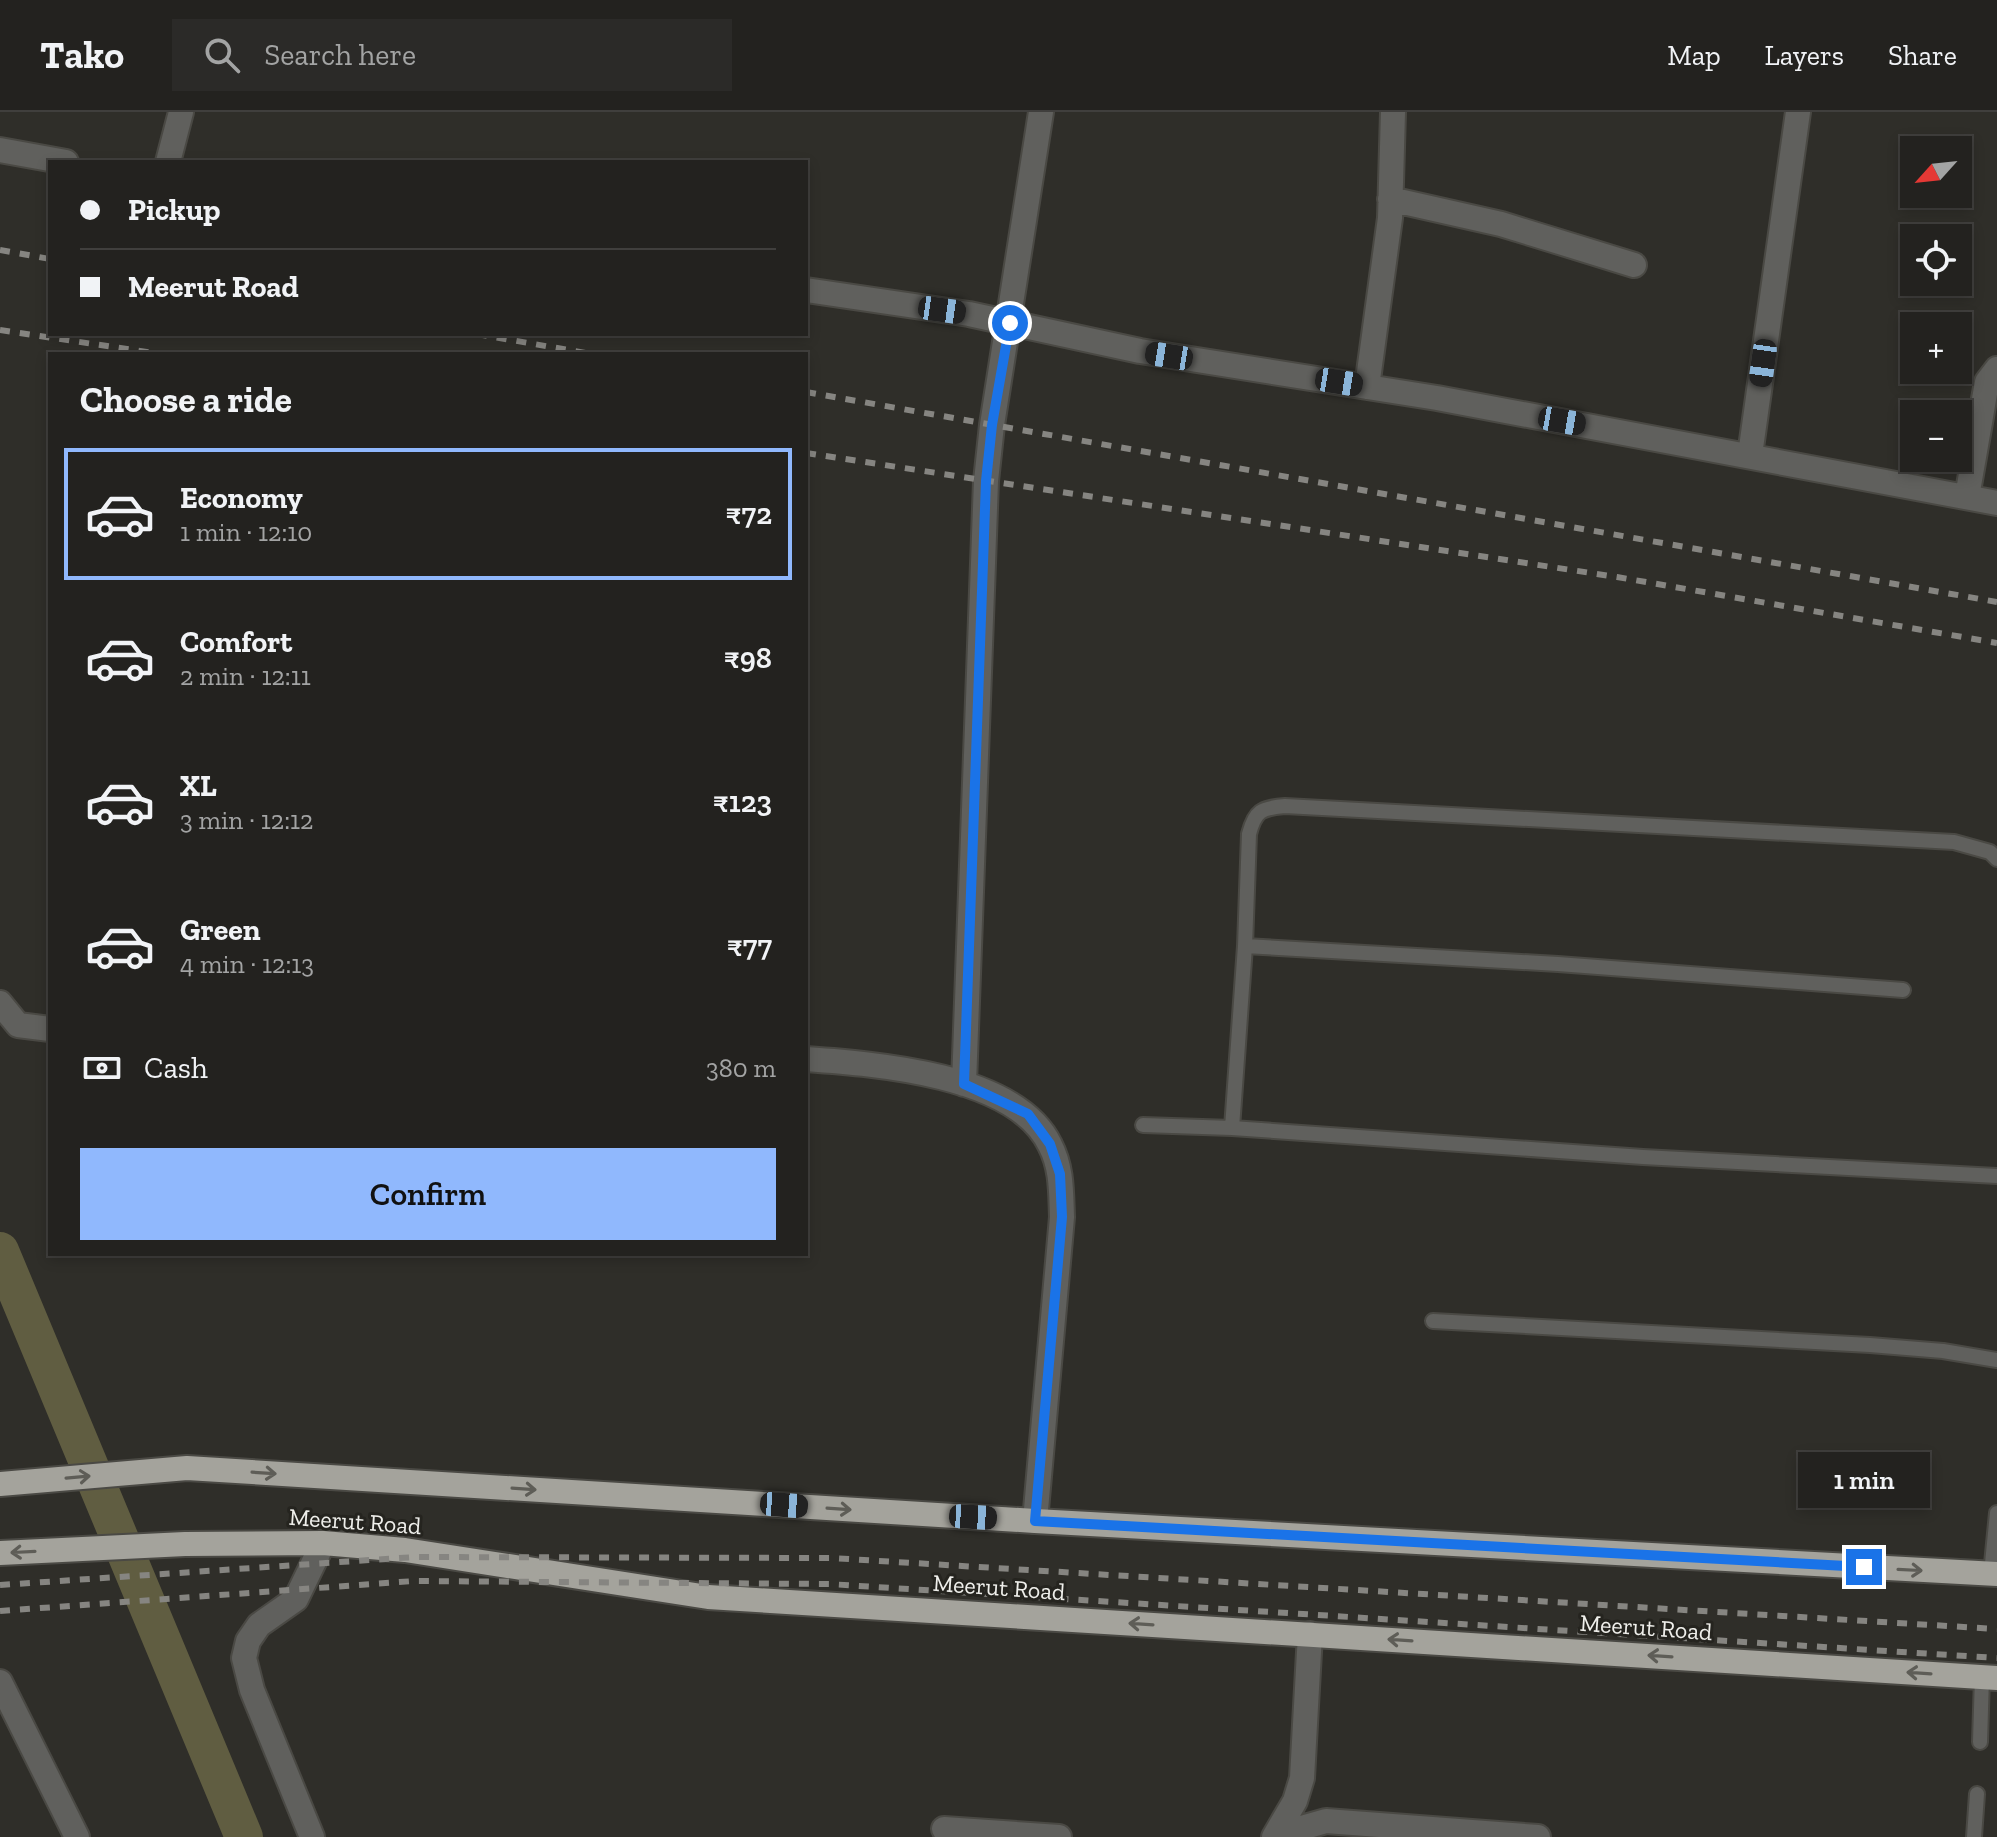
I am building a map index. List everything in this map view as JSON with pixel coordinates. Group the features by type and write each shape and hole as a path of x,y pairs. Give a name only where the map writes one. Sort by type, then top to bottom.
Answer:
{"highway":[{"name":"Meerut Road","path":"0,1484 187,1468 1035,1521 1994,1574"},
{"name":"Meerut Road","path":"0,1553 185,1544 323,1543 405,1550 708,1597 1990,1678"}],"street":[{"path":"169,160 181,112"},
{"path":"964,1084 986,481 1041,112"},
{"path":"1367,387 1390,199 1393,112"},
{"path":"1750,455 1798,112"},
{"path":"0,150 55,160"},
{"path":"1390,199 1501,224 1634,265"},
{"path":"808,290 969,314 1140,351 1367,387 1750,455 1997,503"},
{"path":"1967,497 1987,382 1997,369"},
{"path":"0,1003 18,1025 48,1029"},
{"path":"808,1059 920,1071 964,1084 1028,1114 1050,1144 1060,1174 1062,1217 1035,1521"},
{"path":"312,1837 252,1690 244,1658 248,1641 259,1625 296,1599 323,1543"},
{"path":"1276,1836 1295,1801 1302,1778 1310,1634"},
{"path":"0,1682 77,1837"},
{"path":"1276,1836 1326,1821 1538,1837"},
{"path":"944,1829 1059,1837"}],"lane":[{"path":"1232,1128 1245,946 1249,834 1253,818 1266,808 1285,806 1577,820 1954,842 1995,853"},
{"path":"1245,946 1558,964 1903,990"},
{"path":"1143,1125 1997,1176"},
{"path":"1433,1321 1870,1345 1943,1351 1997,1360"},
{"path":"1994,1574 1997,1513"},
{"path":"1980,1742 1990,1678"},
{"path":"1974,1837 1977,1794"}],"waterway":[{"path":"0,1251 244,1837"}],"railway":[{"path":"0,250 48,259"},
{"path":"0,330 147,352"},
{"path":"488,336 580,352"},
{"path":"808,392 1997,602"},
{"path":"808,453 1617,577 1997,643"},
{"path":"0,1585 415,1557 831,1558 1997,1629"},
{"path":"0,1611 414,1581 829,1584 1997,1658"}],"route":[{"path":"1010,323 992,425 986,481 964,1084 1028,1114 1050,1144 1060,1174 1062,1217 1035,1521 1864,1567"}]}
